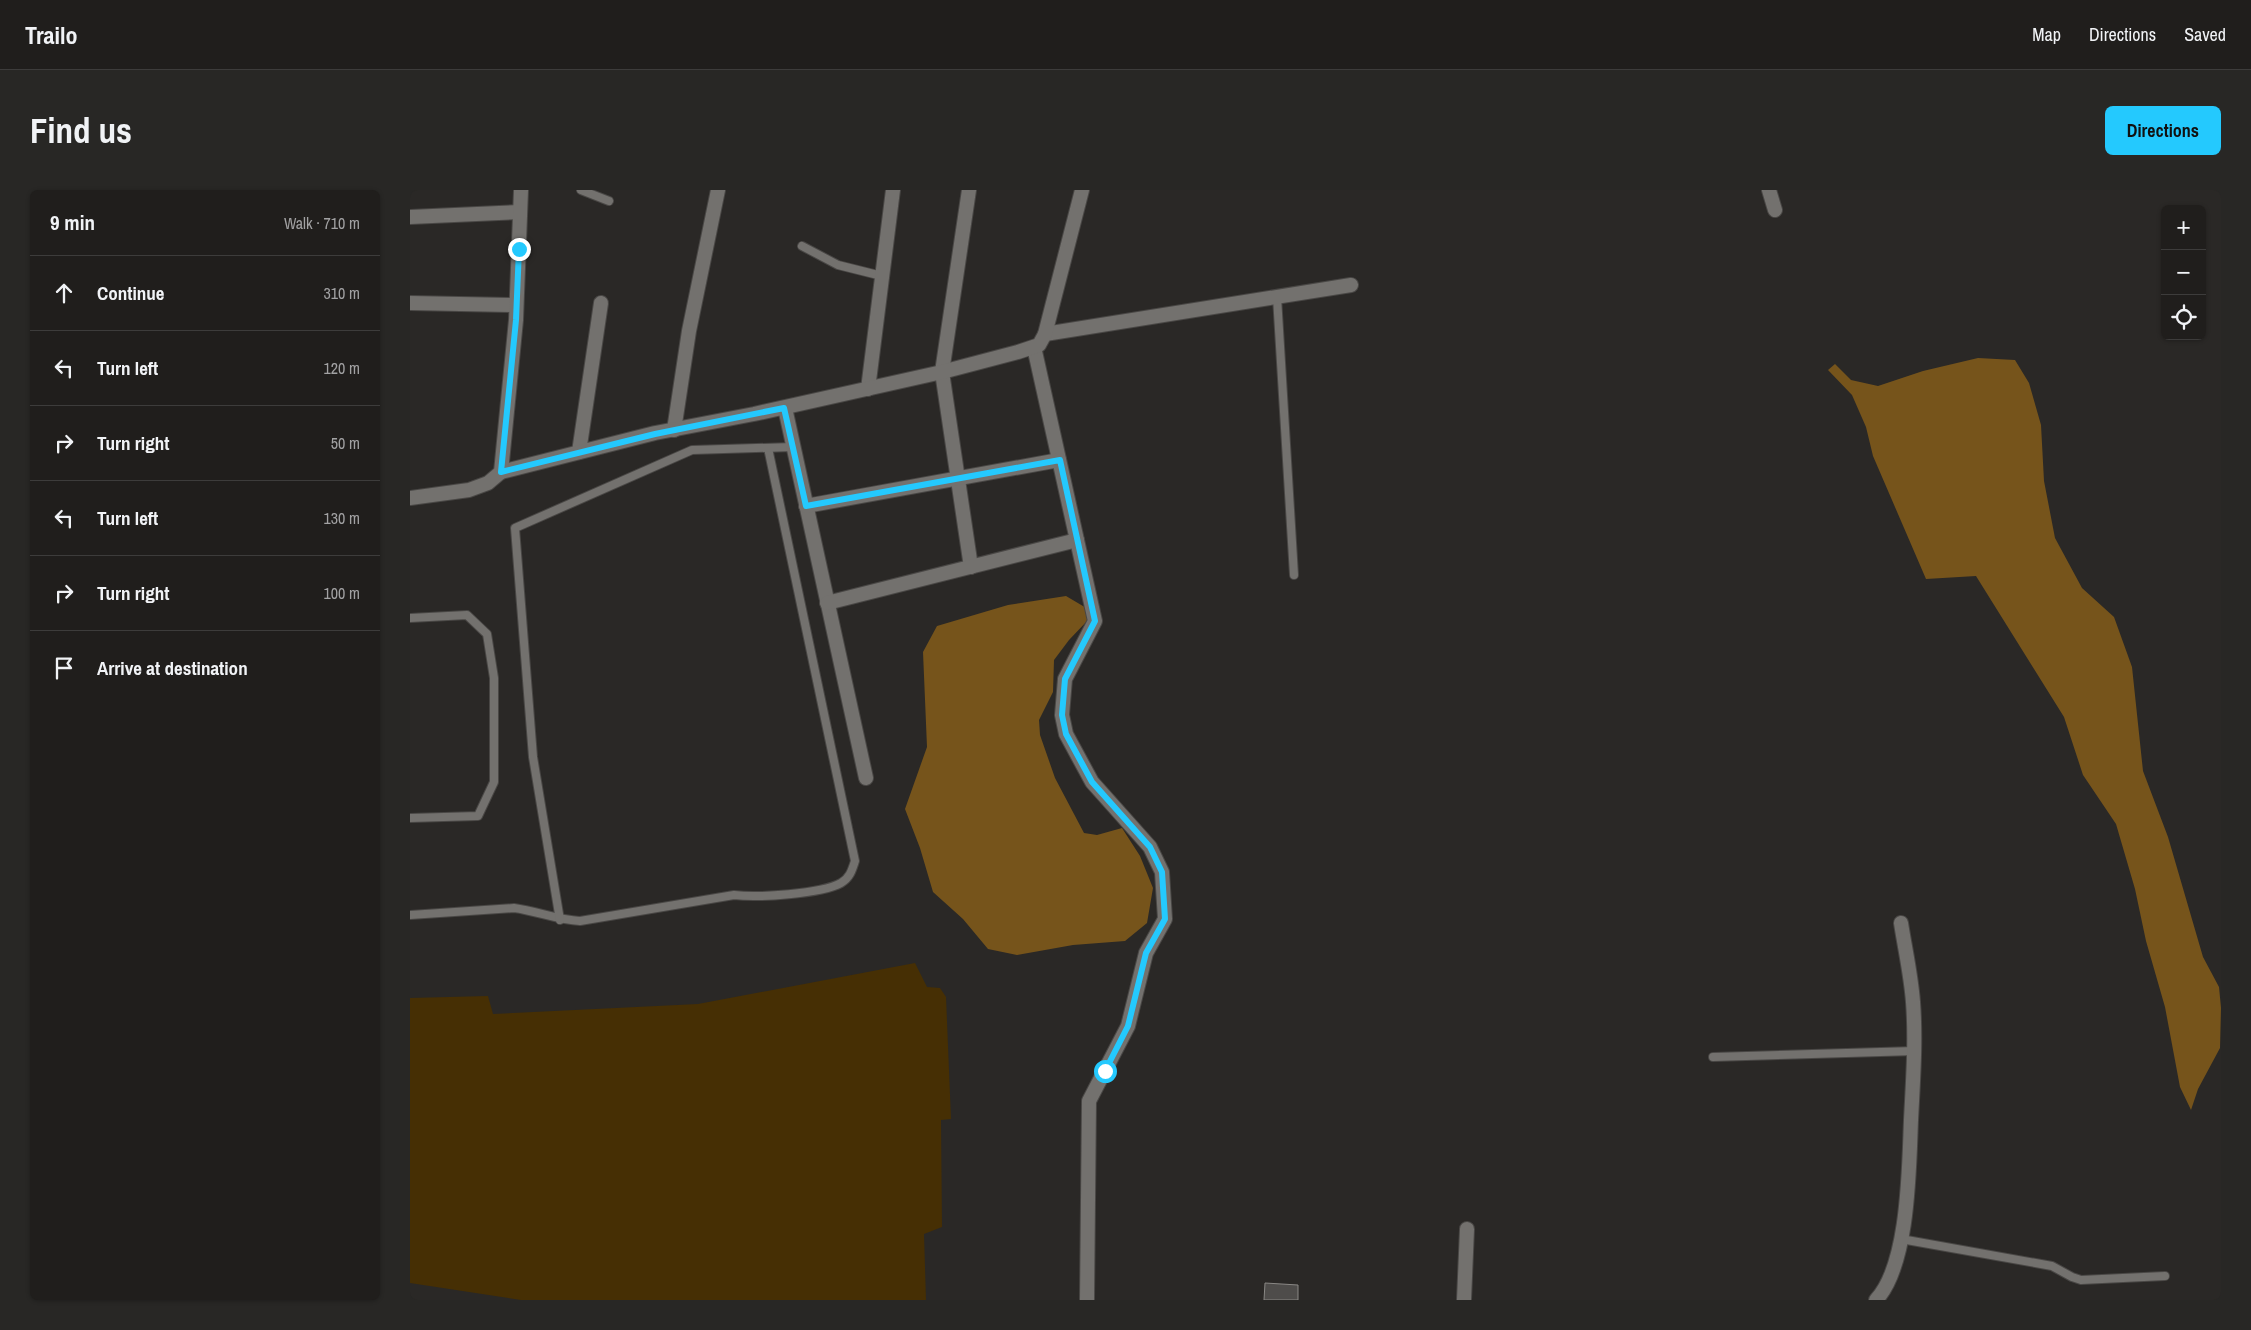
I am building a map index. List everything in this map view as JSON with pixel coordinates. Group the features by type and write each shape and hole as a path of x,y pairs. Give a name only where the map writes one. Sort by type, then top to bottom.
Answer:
{"street":[{"path":"501,472 516,305 521,190"},
{"path":"674,430 689,331 718,190"},
{"path":"868,389 893,190"},
{"path":"969,190 942,372 971,567"},
{"path":"410,498 469,490 488,483 501,472 579,452 942,372 1039,345 1045,334 1082,190"},
{"path":"1769,190 1776,210"},
{"path":"410,217 520,212"},
{"path":"1045,334 1351,285"},
{"path":"410,303 516,305"},
{"path":"579,452 601,304"},
{"path":"1034,346 1095,621 1065,679 1062,715 1066,734 1092,782 1150,847 1162,872 1165,919 1146,953 1128,1026 1090,1101 1086,1300"},
{"path":"784,408 866,778"},
{"path":"806,506 1060,460"},
{"path":"828,603 1077,540"},
{"path":"1876,1300 1887,1284 1901,1239 1908,1180 1915,1051 1913,1001 1900,922"},
{"path":"1464,1300 1467,1229"}],"lane":[{"path":"581,190 610,201"},
{"path":"802,246 838,265 882,276"},
{"path":"1276,297 1294,575"},
{"path":"560,920 533,757 515,528 692,450 793,447"},
{"path":"410,915 514,908 529,910 560,920 580,921 734,895 750,897 806,892 841,883 852,874 855,861 768,448"},
{"path":"410,618 467,615 486,634 494,678 494,782 478,816 410,818"},
{"path":"1713,1057 1915,1051"},
{"path":"1901,1239 2052,1266 2081,1280 2165,1276"}],"shaded area":[{"path":"1978,358 2015,360 2029,383 2041,425 2044,481 2055,538 2082,588 2114,617 2132,667 2143,771 2168,837 2203,957 2219,987 2221,1008 2220,1048 2198,1089 2191,1110 2180,1087 2165,1007 2146,941 2135,889 2116,824 2083,775 2064,717 1976,576 1926,579 1873,456 1866,427 1852,395 1828,370 1835,364 1851,380 1878,386 1923,371"},
{"path":"1066,596 1088,609 1089,619 1069,640 1054,660 1053,692 1039,720 1040,735 1055,778 1084,833 1097,835 1122,828 1140,856 1153,888 1147,923 1125,941 1073,945 1017,955 988,949 963,919 933,892 920,848 905,809 927,747 923,652 937,626 1008,605"},
{"path":"915,963 927,987 940,988 946,997 951,1119 941,1120 942,1227 924,1234 926,1300 521,1300 410,1283 410,998 488,996 493,1014 698,1004"}],"building":[{"path":"1265,1283 1298,1285 1298,1300 1264,1300"}],"route":[{"path":"519,249 516,320 501,472 655,434 784,408 806,506 1060,460 1095,621 1065,679 1062,715 1066,734 1092,782 1150,847 1162,872 1165,919 1146,953 1128,1026 1105,1071"}]}
